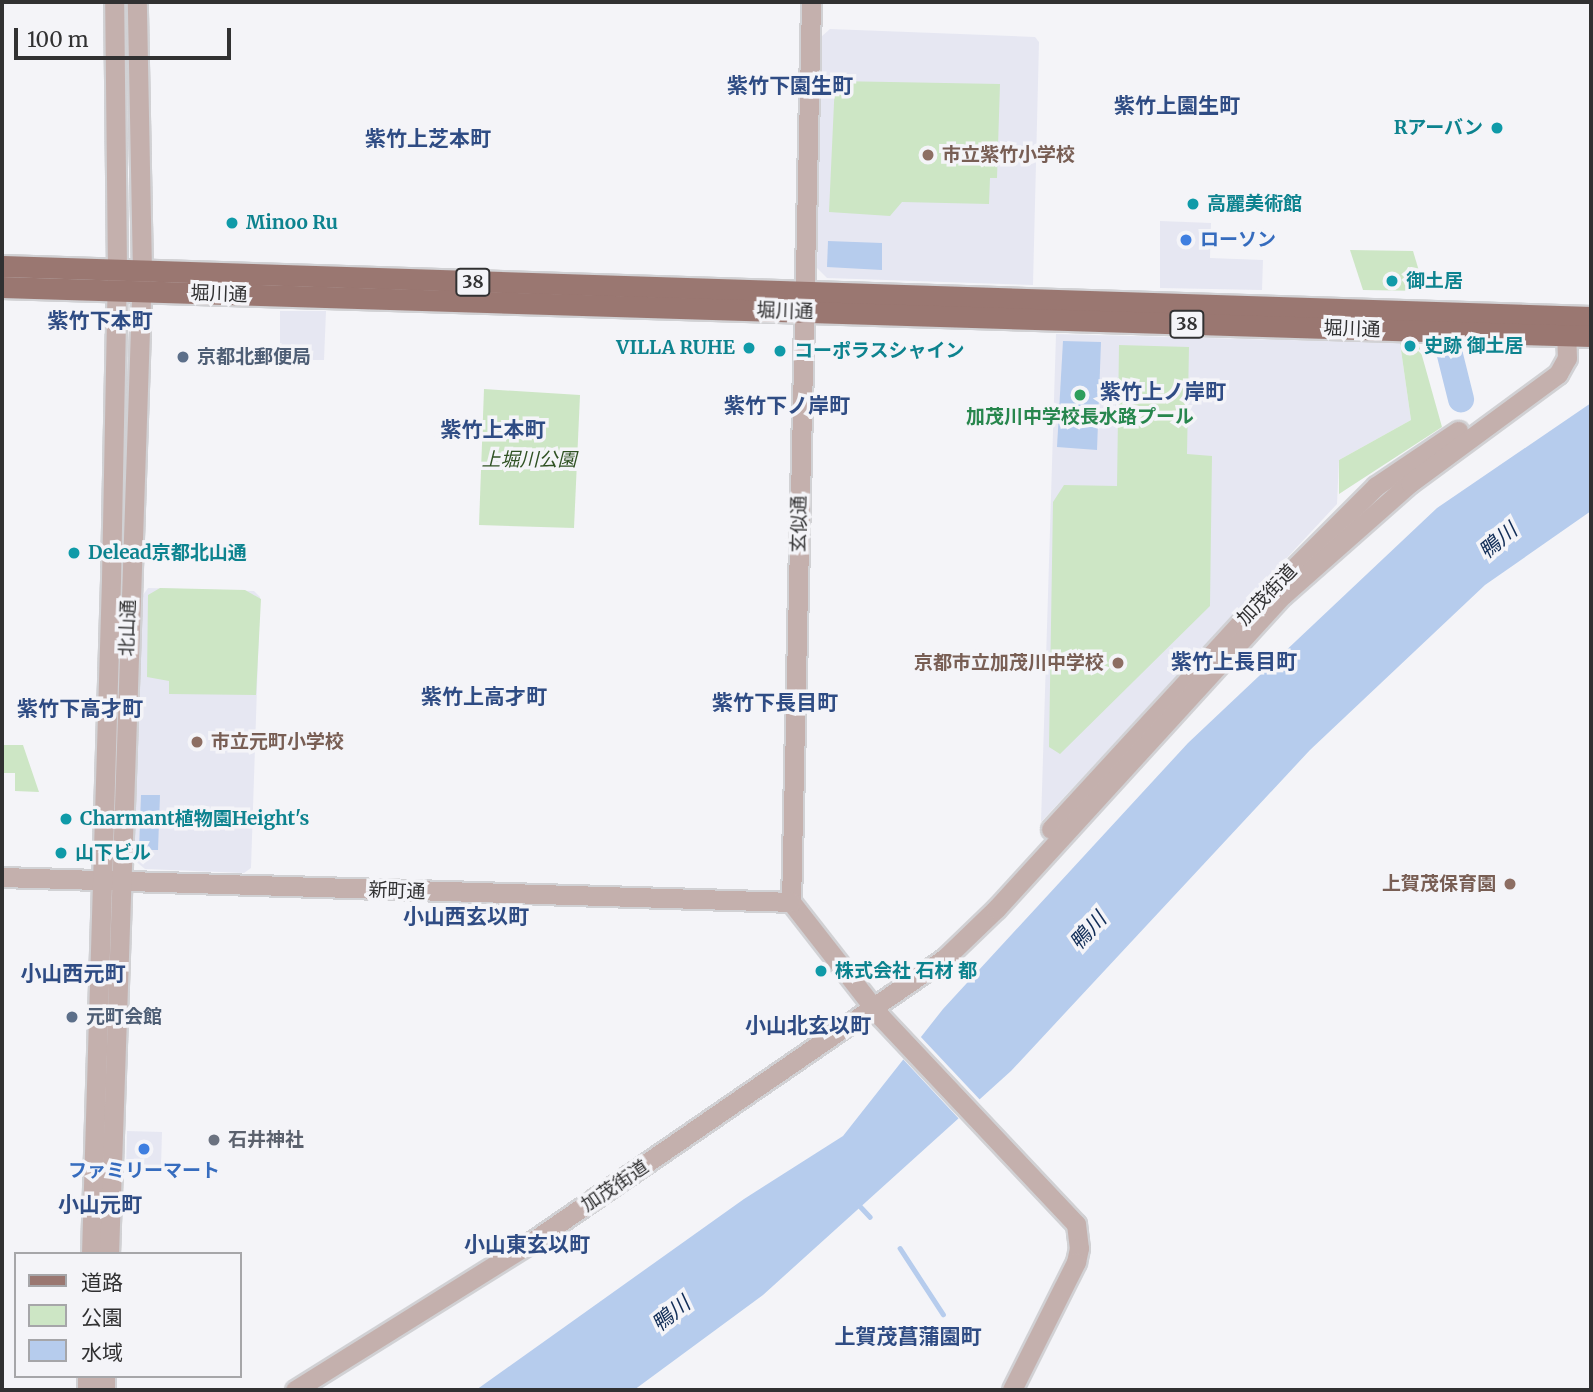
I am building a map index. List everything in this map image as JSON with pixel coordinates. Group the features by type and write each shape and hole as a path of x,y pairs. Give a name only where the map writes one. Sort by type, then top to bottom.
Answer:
{"main road":[{"name":"堀川通","path":"2,267 116,281"},
{"name":"堀川通","path":"2,287 141,281 1564,329"},
{"name":"38","path":"1564,329 1591,317"},
{"name":"38","path":"1564,329 1591,336"}],"street":[{"name":"北山通","path":"114,2 116,727"},
{"name":"北山通","path":"91,1252 141,281 137,2"},
{"name":"玄似通","path":"792,902 811,2"},
{"path":"115,76 138,77"},
{"name":"加茂街道","path":"295,1390 530,1243 877,1011 996,909 1283,595 1410,482 1558,374 1567,358 1564,329"},
{"name":"新町通","path":"2,877 792,902"},
{"name":"北山通","path":"109,1252 111,881"},
{"path":"792,902 877,1011 1076,1224 1079,1248 1012,1390"}],"shaded area":[{"name":"市立紫竹小学校","path":"830,29 1035,37 1039,42 1033,285 827,278 817,268 821,37"},
{"path":"1160,221 1211,223 1210,258 1263,260 1262,290 1160,288"},
{"path":"280,311 326,311 324,360 280,360"},
{"name":"京都市立加茂川中学校","path":"1056,334 1400,343 1411,420 1339,460 1337,504 1041,822"},
{"name":"市立元町小学校","path":"148,588 254,591 260,597 251,868 244,873 145,869 134,860 143,595"},
{"name":"ファミリーマート","path":"127,1131 162,1132 161,1167 126,1166"}],"green space":[{"path":"835,81 1000,84 997,178 990,178 989,204 902,202 890,216 829,212"},
{"name":"御土居","path":"1350,250 1413,251 1425,291 1363,290"},
{"path":"1400,343 1419,345 1442,427 1339,494 1339,460 1411,420"},
{"path":"1119,345 1189,347 1187,454 1212,456 1210,606 1060,754 1049,747 1053,502 1064,485 1117,486"},
{"name":"上堀川公園","path":"484,389 580,395 574,528 479,525"},
{"path":"160,588 245,590 261,599 256,695 169,694 169,681 147,677 148,595"},
{"path":"2,745 23,745 39,792 15,791 15,773 2,773"}],"water":[{"path":"828,241 882,243 882,270 827,267"},
{"name":"加茂川中学校長水路プール","path":"1063,341 1101,342 1097,450 1057,447"},
{"name":"鴨川","path":"1591,403 1591,511 1485,585 1310,750 1011,1071 763,1295 634,1390 476,1390 744,1199 843,1136 943,1009 1188,743 1437,508"},
{"path":"141,795 160,795 158,850 139,850"}],"pier":[{"path":"919,1035 982,1102 961,1121 901,1057"}],"waterway":[{"path":"1448,347 1461,399"},
{"path":"859,1205 870,1217"},
{"path":"900,1248 943,1314"}],"place":[{"name":"Rアーバン","path":"1497,128"},
{"name":"市立紫竹小学校","path":"928,155"},
{"name":"高麗美術館","path":"1193,204"},
{"name":"Minoo Ru","path":"232,223"},
{"name":"ローソン","path":"1186,240"},
{"name":"御土居","path":"1392,281"},
{"name":"史跡 御土居","path":"1410,346"},
{"name":"VILLA RUHE","path":"749,348"},
{"name":"コーポラスシャイン","path":"780,351"},
{"name":"京都北郵便局","path":"183,357"},
{"name":"加茂川中学校長水路プール","path":"1080,395"},
{"name":"Delead京都北山通","path":"74,553"},
{"name":"京都市立加茂川中学校","path":"1118,663"},
{"name":"市立元町小学校","path":"197,742"},
{"name":"Charmant植物園Height's","path":"66,819"},
{"name":"山下ビル","path":"61,853"},
{"name":"上賀茂保育園","path":"1510,884"},
{"name":"株式会社 石材 都","path":"821,971"},
{"name":"元町会館","path":"72,1017"},
{"name":"石井神社","path":"214,1140"},
{"name":"ファミリーマート","path":"144,1149"}],"district":[{"name":"紫竹下園生町","path":"790,86"},
{"name":"紫竹上園生町","path":"1177,106"},
{"name":"紫竹上芝本町","path":"428,139"},
{"name":"紫竹下本町","path":"100,321"},
{"name":"紫竹上ノ岸町","path":"1163,392"},
{"name":"紫竹下ノ岸町","path":"787,406"},
{"name":"紫竹上本町","path":"493,430"},
{"name":"紫竹上長目町","path":"1234,662"},
{"name":"紫竹上高才町","path":"484,697"},
{"name":"紫竹下長目町","path":"775,703"},
{"name":"紫竹下高才町","path":"80,709"},
{"name":"小山西玄以町","path":"466,917"},
{"name":"小山西元町","path":"73,974"},
{"name":"小山北玄以町","path":"808,1026"},
{"name":"小山元町","path":"100,1205"},
{"name":"小山東玄以町","path":"527,1245"},
{"name":"上賀茂菖蒲園町","path":"908,1337"}]}
